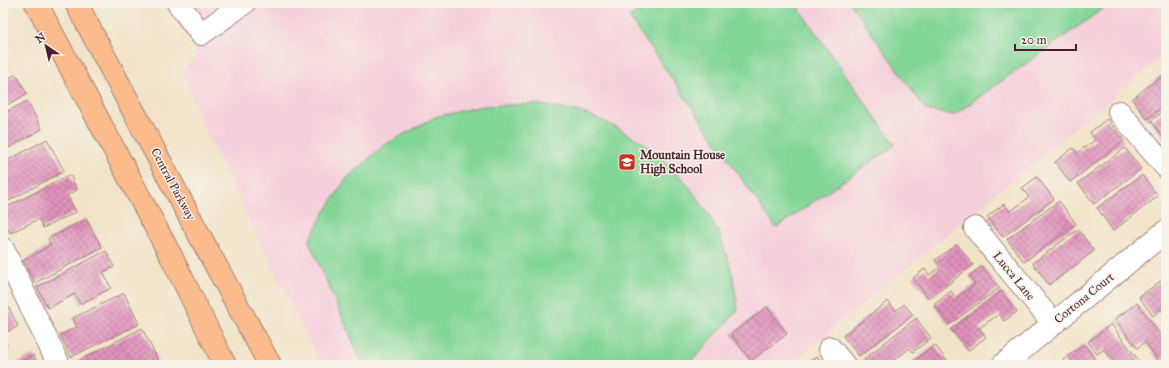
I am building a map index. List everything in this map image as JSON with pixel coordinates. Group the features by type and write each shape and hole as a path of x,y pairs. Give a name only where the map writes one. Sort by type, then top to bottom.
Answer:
{"main road":[{"path":"36,3 172,258 225,365"},
{"name":"Central Parkway","path":"76,3 270,365"}],"street":[{"path":"178,3 201,34 244,3"},
{"path":"1119,112 1166,167"},
{"name":"Lucca Lane","path":"975,228 1053,323"},
{"name":"Cortona Court","path":"1003,365 1166,231"},
{"path":"3,250 59,365"},
{"path":"830,348 844,365"}],"shaded area":[{"name":"Mountain House High School","path":"163,3 1166,3 1166,53 789,365 321,365 204,129 182,70 199,55"}],"green space":[{"path":"650,3 795,3 895,145 776,228 629,17"},
{"path":"850,3 1105,3 1104,8 954,115 926,110"},
{"path":"536,104 581,112 612,125 644,143 670,166 689,186 709,215 720,235 732,272 738,310 688,365 363,365 309,241 324,213 346,179 383,146 435,117 482,106"}],"building":[{"path":"1166,72 1166,104 1147,119 1132,99"},
{"path":"16,74 27,94 3,107 3,75 6,80"},
{"path":"27,101 42,129 3,151 3,114"},
{"path":"1166,109 1166,141 1151,121"},
{"path":"1107,119 1124,141 1070,182 1055,162 1073,148 1077,153 1095,140 1090,132"},
{"path":"47,139 64,171 3,204 3,163"},
{"path":"1125,148 1141,169 1094,204 1078,183"},
{"path":"70,175 77,190 67,195 76,212 43,228 39,219 10,233 3,219 3,209"},
{"path":"1142,175 1158,196 1113,231 1097,208"},
{"path":"1037,177 1054,199 1003,237 987,217 1004,204 1010,212 1029,197 1022,188"},
{"path":"1059,201 1076,224 1024,262 1007,239"},
{"path":"86,219 102,247 35,283 23,261 51,245 48,239"},
{"path":"1078,229 1094,251 1049,285 1033,263"},
{"path":"957,244 973,265 929,299 913,278 925,269 929,275 940,267 935,260"},
{"path":"106,251 114,267 103,272 111,288 80,304 75,294 48,308 37,287"},
{"path":"982,266 999,288 949,325 934,305 951,291 956,298 975,284 969,276"},
{"path":"1162,280 1166,286 1166,316 1161,309 1153,316 1139,297"},
{"path":"3,290 7,298 3,300"},
{"path":"1001,291 1017,312 1004,321 999,314 979,328 986,337 968,351 951,329"},
{"path":"124,293 139,324 71,357 60,335 77,327 73,318"},
{"path":"888,301 896,311 904,304 913,315 859,356 843,336"},
{"path":"1137,303 1166,342 1166,355 1159,361 1145,342 1137,348 1115,319"},
{"path":"7,304 18,326 3,334 3,306"},
{"path":"767,307 787,334 751,361 731,334"},
{"path":"916,318 931,338 913,352 910,348 893,361 896,365 868,365 864,359"},
{"path":"1111,324 1142,365 1110,365 1114,362 1104,349 1097,354 1088,342"},
{"path":"142,328 158,360 148,365 75,365 74,363"},
{"path":"3,337 7,345 3,347"},
{"path":"1084,344 1099,365 1066,365 1063,360"},
{"path":"935,345 950,365 908,365"},
{"path":"33,355 39,365 14,365"},
{"path":"817,356 824,365 806,365"}],"place":[{"name":"Mountain House High School","path":"627,162"}]}
